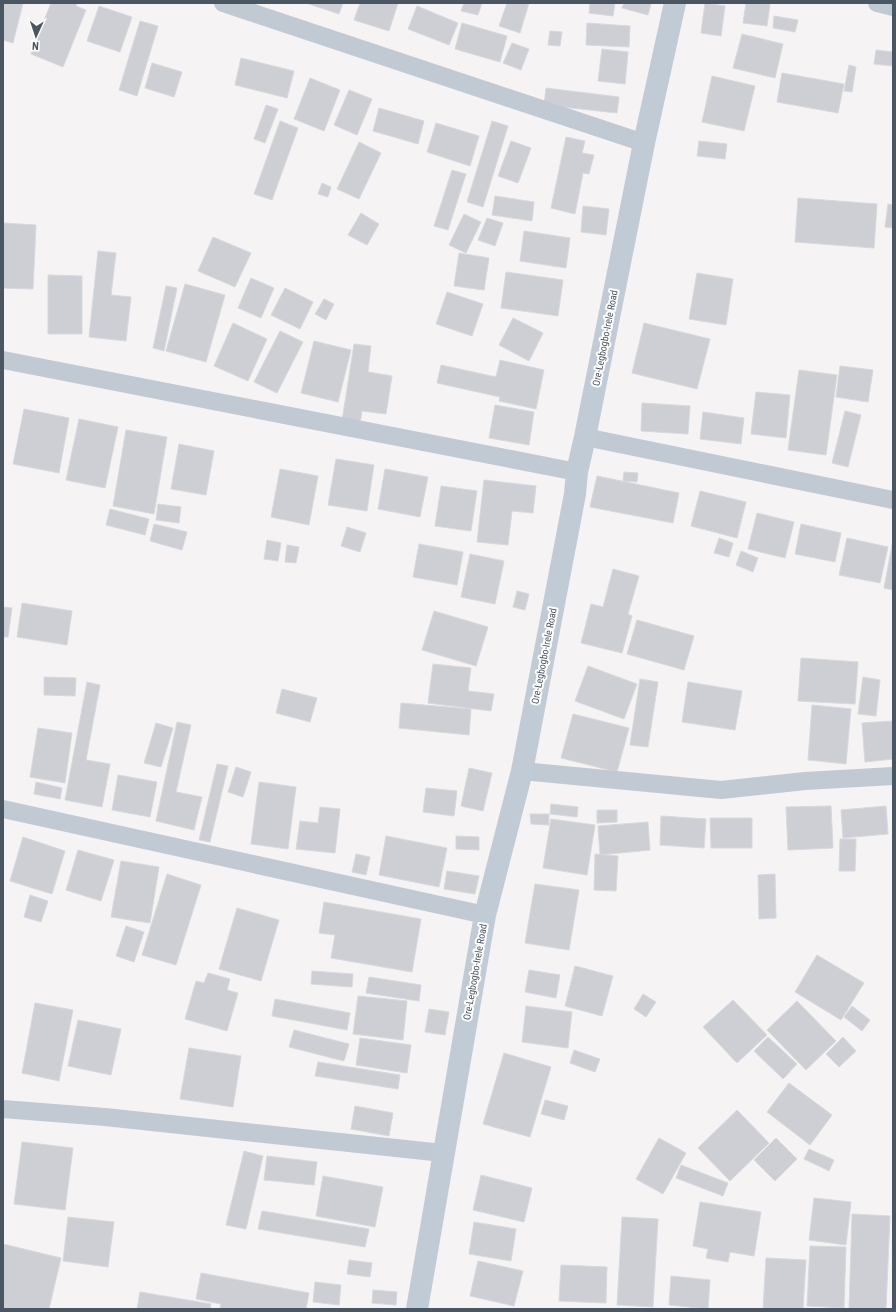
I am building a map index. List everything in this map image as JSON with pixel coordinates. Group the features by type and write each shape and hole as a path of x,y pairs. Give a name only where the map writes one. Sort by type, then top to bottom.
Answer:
{"main road":[{"name":"Ore-Legbogbo-Irele Road","path":"417,1309 485,915 522,771 575,494 577,472 644,143 675,3"}],"street":[{"path":"223,3 644,143"},
{"path":"878,3 893,8"},
{"path":"3,360 577,472"},
{"path":"585,437 893,500"},
{"path":"522,771 721,790 805,781 893,776"},
{"path":"3,809 485,915"},
{"path":"3,1109 105,1117 443,1152"}],"building":[{"path":"3,3 23,3 13,43 3,40"},
{"path":"51,3 77,3 76,6 86,10 63,67 31,54"},
{"path":"306,3 343,3 339,14"},
{"path":"360,3 398,3 389,31 354,20"},
{"path":"464,3 482,3 478,15 461,11"},
{"path":"507,3 529,3 520,33 499,26"},
{"path":"590,3 615,3 613,16 589,13"},
{"path":"624,3 651,3 648,15 622,8"},
{"path":"705,3 725,6 721,36 701,33"},
{"path":"746,3 770,4 767,26 743,23"},
{"path":"99,6 132,17 120,52 87,41"},
{"path":"417,6 458,23 449,45 408,29"},
{"path":"774,16 798,20 795,32 773,28"},
{"path":"140,21 158,26 137,96 119,90"},
{"path":"462,23 507,36 500,62 455,49"},
{"path":"587,23 630,26 629,47 586,45"},
{"path":"550,31 562,32 560,46 548,45"},
{"path":"742,34 783,44 775,78 733,68"},
{"path":"512,43 529,49 521,70 503,63"},
{"path":"602,49 628,52 625,84 598,81"},
{"path":"876,50 893,52 893,66 874,64"},
{"path":"241,58 294,71 287,98 235,85"},
{"path":"152,63 182,72 174,97 145,88"},
{"path":"849,65 856,67 852,92 844,91"},
{"path":"782,73 844,84 838,113 777,102"},
{"path":"712,76 755,86 744,131 702,122"},
{"path":"310,78 340,90 324,131 294,119"},
{"path":"546,88 619,97 617,113 544,105"},
{"path":"349,90 372,99 357,135 334,125"},
{"path":"266,105 278,109 265,143 254,139"},
{"path":"379,108 424,121 418,144 373,131"},
{"path":"280,121 298,128 272,200 254,194"},
{"path":"492,121 508,126 483,207 467,202"},
{"path":"436,123 479,136 470,166 427,152"},
{"path":"566,137 585,141 582,153 594,155 589,174 583,173 575,214 551,208"},
{"path":"511,141 531,148 518,183 498,176"},
{"path":"699,141 727,144 725,159 697,156"},
{"path":"359,142 381,153 359,199 337,189"},
{"path":"452,170 466,174 448,230 434,226"},
{"path":"322,183 331,187 328,197 318,194"},
{"path":"495,196 534,202 532,221 492,215"},
{"path":"798,198 877,204 874,248 795,242"},
{"path":"888,204 893,205 893,228 885,227"},
{"path":"583,206 609,209 606,235 581,232"},
{"path":"361,213 379,224 367,245 348,235"},
{"path":"464,214 481,222 466,253 449,245"},
{"path":"487,218 503,223 495,246 478,240"},
{"path":"3,223 36,225 33,289 3,288"},
{"path":"524,231 570,238 566,268 520,261"},
{"path":"213,237 251,253 235,287 198,271"},
{"path":"98,251 116,253 111,295 131,297 126,341 89,337"},
{"path":"459,253 489,258 484,290 454,286"},
{"path":"506,272 563,280 558,316 501,308"},
{"path":"697,273 733,279 726,325 689,319"},
{"path":"48,275 82,276 82,334 48,334"},
{"path":"251,278 274,288 261,318 238,308"},
{"path":"185,284 225,295 206,362 166,351"},
{"path":"166,286 177,288 164,351 153,348"},
{"path":"285,288 313,302 300,329 271,315"},
{"path":"447,292 483,304 472,336 436,324"},
{"path":"324,299 334,304 326,320 315,314"},
{"path":"513,318 543,333 529,361 499,345"},
{"path":"233,323 267,339 248,381 214,366"},
{"path":"644,323 710,339 697,389 632,373"},
{"path":"280,331 303,342 277,393 254,382"},
{"path":"314,341 351,350 338,402 301,393"},
{"path":"354,344 371,346 368,372 392,376 386,414 362,411 360,424 342,421"},
{"path":"500,360 544,370 536,409 499,401 500,397 437,383 441,365 496,377"},
{"path":"840,366 873,370 868,402 836,397"},
{"path":"799,370 837,375 826,455 788,450"},
{"path":"756,392 790,395 786,438 751,434"},
{"path":"642,403 690,406 688,434 641,431"},
{"path":"495,405 534,412 529,445 489,438"},
{"path":"24,409 69,418 59,473 13,464"},
{"path":"845,411 861,415 848,467 832,463"},
{"path":"703,412 744,418 741,444 700,439"},
{"path":"79,419 118,427 105,488 66,480"},
{"path":"126,430 167,437 154,514 113,506"},
{"path":"179,444 214,451 206,495 171,489"},
{"path":"336,459 374,465 367,511 328,505"},
{"path":"280,469 318,476 309,525 271,517"},
{"path":"385,469 428,477 420,517 378,509"},
{"path":"624,472 638,473 637,482 623,481"},
{"path":"597,476 679,493 673,523 590,507"},
{"path":"484,480 536,486 533,513 512,511 508,545 477,542"},
{"path":"441,486 477,491 471,531 435,526"},
{"path":"700,491 746,502 737,538 691,526"},
{"path":"158,504 181,507 179,523 156,520"},
{"path":"110,509 149,519 145,535 106,525"},
{"path":"757,513 794,522 785,558 748,549"},
{"path":"154,524 187,532 182,550 150,541"},
{"path":"801,524 841,533 835,562 795,554"},
{"path":"347,527 366,533 360,552 341,546"},
{"path":"719,538 733,543 729,557 714,553"},
{"path":"847,538 888,547 880,583 839,575"},
{"path":"267,540 281,543 278,561 264,559"},
{"path":"893,540 893,590 884,588"},
{"path":"419,544 463,552 457,585 413,577"},
{"path":"287,545 299,547 296,563 285,562"},
{"path":"741,551 758,558 753,572 736,565"},
{"path":"470,554 504,561 495,604 461,597"},
{"path":"613,569 639,576 628,614 632,616 622,653 581,643 591,604 603,607"},
{"path":"517,591 529,594 525,610 513,607"},
{"path":"22,603 72,611 67,645 17,637"},
{"path":"3,607 12,608 8,637 3,637"},
{"path":"434,611 488,627 476,666 422,650"},
{"path":"637,620 694,636 684,670 627,654"},
{"path":"801,658 858,662 855,704 798,701"},
{"path":"433,664 471,668 468,691 494,694 491,711 428,703"},
{"path":"588,666 637,684 624,719 575,701"},
{"path":"44,677 76,678 75,696 44,695"},
{"path":"863,677 880,680 876,716 858,714"},
{"path":"640,679 658,682 648,747 630,745"},
{"path":"87,682 100,685 86,760 110,764 102,807 65,800"},
{"path":"688,682 742,691 735,730 682,722"},
{"path":"282,689 317,698 310,722 276,713"},
{"path":"401,703 471,709 469,735 399,728"},
{"path":"812,705 851,709 846,764 808,760"},
{"path":"573,714 629,728 617,772 561,758"},
{"path":"893,721 893,759 865,762 862,723"},
{"path":"177,722 191,725 176,792 202,797 194,830 156,821"},
{"path":"156,723 173,728 161,767 144,763"},
{"path":"38,728 72,733 65,783 30,777"},
{"path":"217,764 228,766 210,842 199,840"},
{"path":"236,767 251,772 243,797 228,792"},
{"path":"469,768 492,773 483,811 461,806"},
{"path":"118,775 157,782 150,817 112,810"},
{"path":"36,782 62,788 60,799 34,794"},
{"path":"259,782 296,787 288,849 251,844"},
{"path":"426,788 457,791 454,816 423,812"},
{"path":"551,804 578,807 577,817 550,814"},
{"path":"831,806 833,848 788,850 786,807"},
{"path":"886,806 888,834 843,838 841,810"},
{"path":"320,807 340,809 335,853 296,849 300,821 318,823"},
{"path":"597,810 617,810 617,822 597,823"},
{"path":"530,814 549,814 549,825 531,824"},
{"path":"661,816 706,819 704,848 660,845"},
{"path":"710,818 752,818 752,848 711,848"},
{"path":"551,819 595,825 587,875 543,868"},
{"path":"648,822 650,850 600,855 598,826"},
{"path":"386,836 447,848 439,887 379,875"},
{"path":"456,836 479,837 479,850 456,849"},
{"path":"23,837 65,851 52,894 10,881"},
{"path":"840,839 856,839 855,871 839,871"},
{"path":"78,850 114,860 101,901 66,890"},
{"path":"356,854 370,857 366,875 352,872"},
{"path":"595,854 618,856 616,891 594,890"},
{"path":"121,861 159,867 150,923 111,917"},
{"path":"447,871 479,876 475,894 444,889"},
{"path":"167,874 201,885 176,965 142,955"},
{"path":"775,874 776,918 759,919 758,875"},
{"path":"535,884 579,890 569,950 525,943"},
{"path":"30,895 48,901 41,922 24,917"},
{"path":"324,902 421,919 412,972 331,958 335,935 319,933"},
{"path":"237,908 279,920 261,981 219,969"},
{"path":"126,926 144,932 134,962 116,956"},
{"path":"817,955 864,983 841,1020 795,992"},
{"path":"575,966 613,976 602,1016 565,1006"},
{"path":"529,970 560,975 556,998 525,992"},
{"path":"312,971 353,974 352,987 311,984"},
{"path":"208,973 230,979 227,990 238,993 227,1031 185,1019 196,981 204,983"},
{"path":"369,977 421,985 419,1001 366,993"},
{"path":"643,994 656,1002 646,1017 634,1009"},
{"path":"358,996 407,1001 403,1040 353,1034"},
{"path":"275,999 350,1013 347,1030 272,1016"},
{"path":"733,1000 767,1035 737,1063 703,1027"},
{"path":"797,1001 836,1041 806,1070 767,1030"},
{"path":"35,1003 73,1010 59,1081 22,1073"},
{"path":"526,1006 572,1012 568,1048 522,1042"},
{"path":"852,1006 870,1020 862,1031 844,1017"},
{"path":"429,1009 449,1012 445,1035 425,1032"},
{"path":"78,1020 121,1029 111,1075 68,1066"},
{"path":"294,1030 349,1044 344,1061 289,1047"},
{"path":"768,1037 797,1064 783,1079 754,1051"},
{"path":"843,1037 856,1051 839,1067 826,1054"},
{"path":"360,1038 411,1045 407,1073 356,1065"},
{"path":"189,1048 241,1056 233,1107 180,1099"},
{"path":"574,1050 600,1059 595,1072 570,1063"},
{"path":"504,1053 551,1067 530,1137 483,1124"},
{"path":"318,1062 400,1075 398,1089 315,1076"},
{"path":"789,1083 832,1115 810,1145 767,1112"},
{"path":"545,1100 568,1106 564,1120 541,1114"},
{"path":"355,1106 393,1113 389,1136 351,1129"},
{"path":"737,1110 769,1143 730,1181 698,1148"},
{"path":"659,1138 686,1153 663,1194 636,1179"},
{"path":"776,1138 797,1159 775,1181 754,1160"},
{"path":"22,1142 73,1148 65,1210 14,1204"},
{"path":"809,1149 834,1160 829,1171 804,1159"},
{"path":"244,1151 263,1156 246,1229 226,1225"},
{"path":"267,1156 317,1162 314,1185 264,1180"},
{"path":"681,1165 728,1183 723,1196 676,1178"},
{"path":"481,1175 532,1188 524,1222 473,1210"},
{"path":"323,1176 383,1187 375,1227 316,1216"},
{"path":"814,1198 851,1202 846,1245 809,1240"},
{"path":"700,1202 761,1212 754,1256 730,1252 728,1262 706,1258 708,1249 693,1246"},
{"path":"262,1211 369,1229 365,1247 258,1229"},
{"path":"852,1214 890,1216 886,1309 849,1309"},
{"path":"68,1217 114,1222 108,1267 63,1261"},
{"path":"622,1217 658,1219 653,1307 617,1305"},
{"path":"474,1222 516,1229 511,1261 469,1254"},
{"path":"3,1244 61,1258 49,1309 3,1309"},
{"path":"810,1246 846,1247 844,1308 807,1306"},
{"path":"766,1258 806,1260 803,1309 763,1309"},
{"path":"349,1260 372,1263 370,1277 347,1274"},
{"path":"478,1261 523,1271 514,1306 470,1296"},
{"path":"561,1265 607,1267 606,1303 559,1301"},
{"path":"201,1273 309,1293 306,1309 220,1309 221,1304 196,1299"},
{"path":"671,1276 710,1280 708,1309 669,1305"},
{"path":"315,1282 341,1285 339,1305 313,1302"},
{"path":"373,1290 397,1292 396,1305 372,1303"},
{"path":"140,1292 211,1304 210,1309 137,1309"}]}
